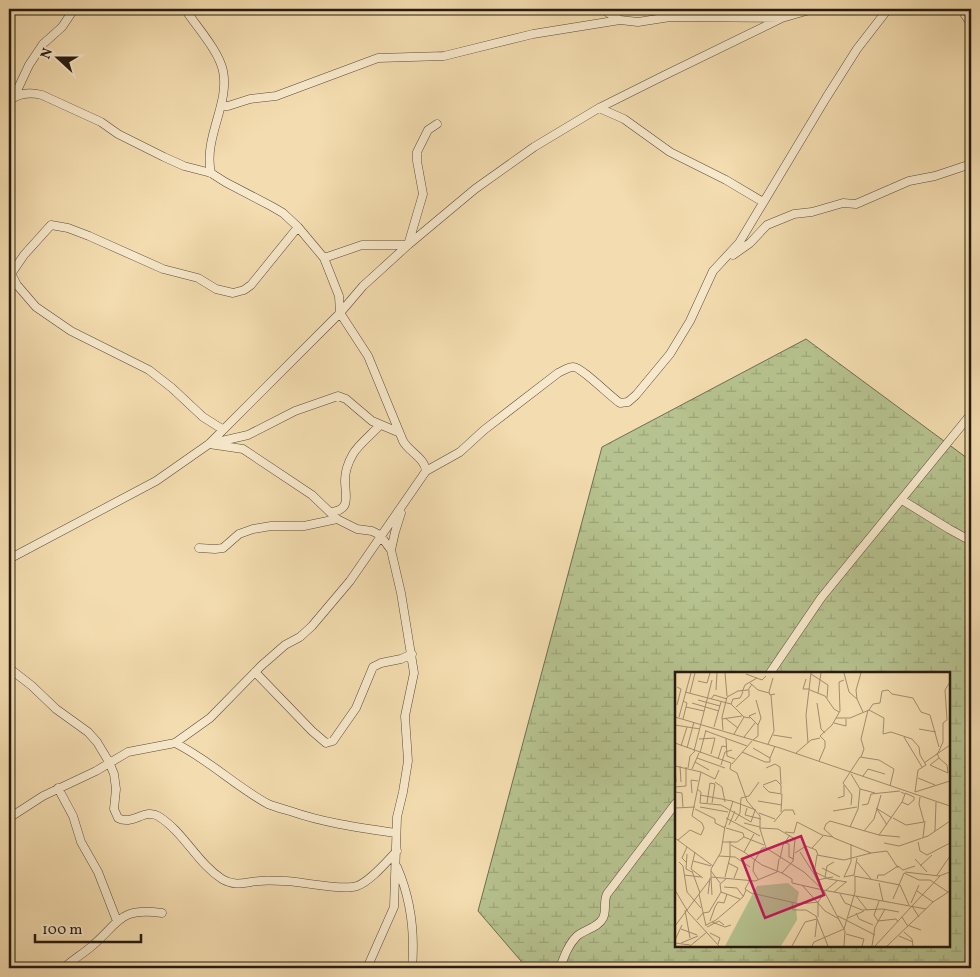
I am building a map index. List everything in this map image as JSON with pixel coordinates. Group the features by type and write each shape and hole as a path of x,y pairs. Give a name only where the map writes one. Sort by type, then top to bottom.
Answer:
{"street":[{"path":"12,99 43,44 62,27 74,9"},
{"path":"185,9 215,54 223,77 221,106 212,138 211,173"},
{"path":"602,9 620,20"},
{"path":"716,16 722,9"},
{"path":"9,559 156,482 209,444 340,313 363,286 408,244 476,189 534,147 599,108 782,18 813,9"},
{"path":"9,818 58,788 88,775 128,752 175,743 210,718 255,672 285,645 300,637 312,626 350,582 380,535 426,471 460,452 484,430 558,373 572,367 577,367 618,402 623,404 628,402 679,341 706,284 719,264 739,244 851,59 888,9"},
{"path":"961,9 971,24"},
{"path":"221,106 228,106 250,99 276,96 378,58 444,56 533,34 620,20 638,22 670,17 716,16 782,18"},
{"path":"12,99 33,93 42,94 101,122 125,138 164,157 184,166 211,173 271,206 298,227 324,258 339,296 340,313 368,356 398,432 406,446 426,465 426,471"},
{"path":"599,108 638,127 670,152 726,180 763,202"},
{"path":"408,244 422,194 417,152 428,130 437,124"},
{"path":"719,264 750,243 767,225 794,214 812,212 843,203 856,204 909,181 935,176 971,164"},
{"path":"222,429 203,417 172,388 149,370 70,331 36,307 17,285 10,272 51,225 68,228 89,236 163,269 204,280 216,289 238,292 251,286 298,227"},
{"path":"324,258 362,246 408,244"},
{"path":"209,444 248,435 295,411 338,396 346,399 366,418 398,432"},
{"path":"771,672 821,598 971,414"},
{"path":"330,512 336,512 342,508 346,501 346,472 354,453 380,425"},
{"path":"209,444 243,449 312,495 337,519 357,529 372,531 380,535 391,550 401,593 414,673 405,716 408,761 397,816 394,907 367,968"},
{"path":"902,500 971,541"},
{"path":"391,550 404,504"},
{"path":"200,548 223,548 239,534 253,528 304,526 337,519"},
{"path":"255,672 326,743 334,741 356,708 373,667 381,663 401,660 412,654"},
{"path":"9,668 32,686 56,709 88,732 100,746 109,762 116,784 114,809 118,818 128,821 156,814 182,838 194,854 210,869 229,882 241,884 260,881 304,882 354,887 364,882 397,851"},
{"path":"175,743 192,752 231,781 270,805 319,820 396,833"},
{"path":"58,788 73,816 82,842 98,872 117,921"},
{"path":"560,968 570,945 578,935 599,924 604,917 604,900 607,894 675,804"},
{"path":"396,865 409,904 414,942 412,968"},
{"path":"64,968 76,956 90,948 117,921 131,912 162,913"}],"green space":[{"path":"806,339 971,461 971,968 527,968 478,911 602,447"}]}
